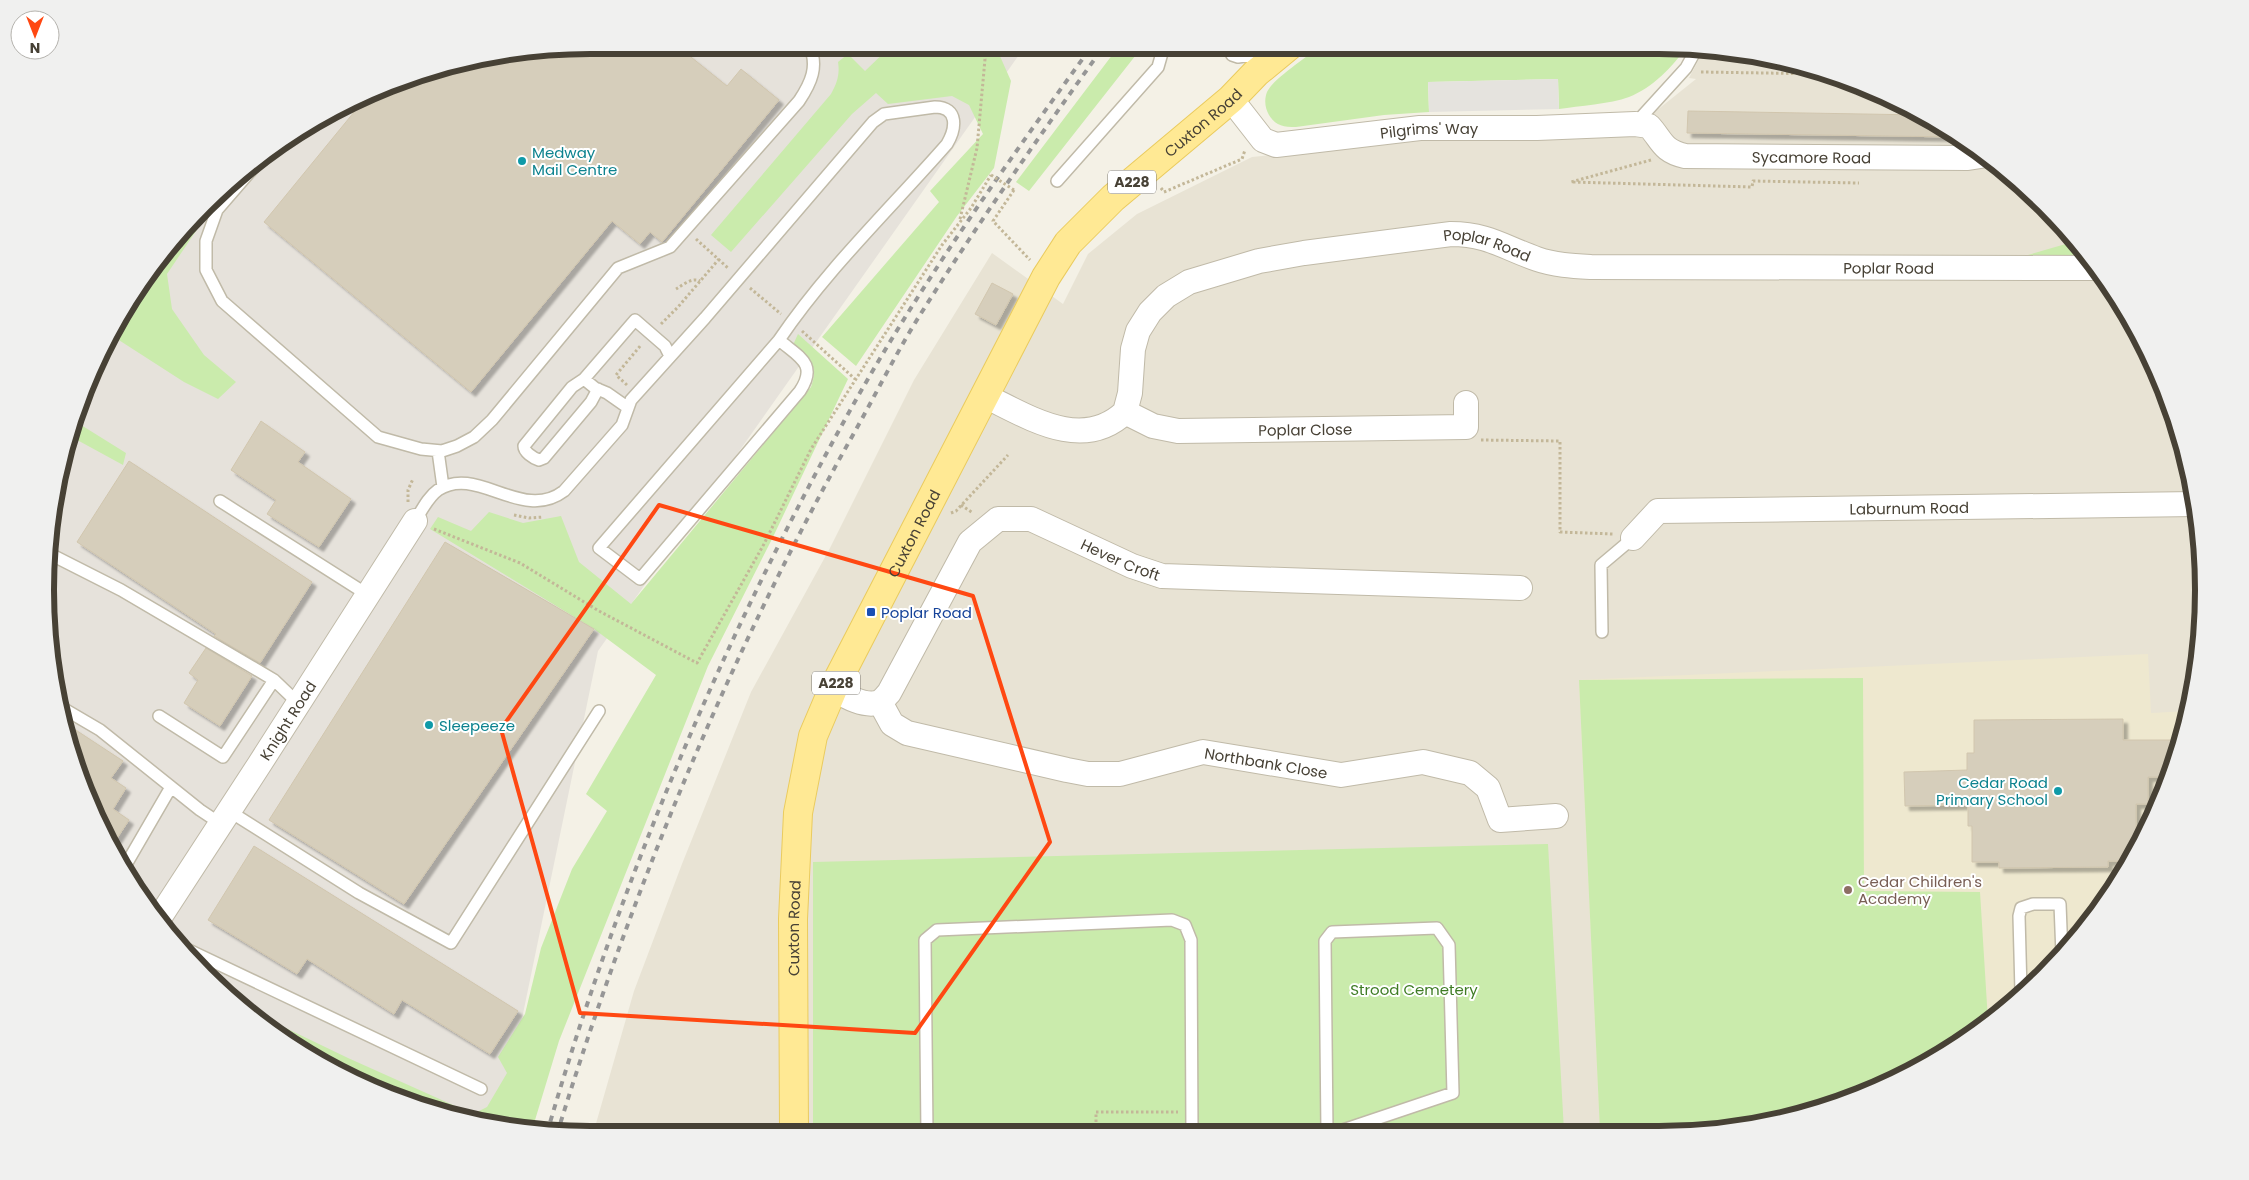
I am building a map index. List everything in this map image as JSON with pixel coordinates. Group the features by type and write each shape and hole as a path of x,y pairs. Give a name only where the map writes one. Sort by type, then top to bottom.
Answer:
{"main road":[{"name":"Cuxton Road","path":"794,1126 793,919 798,813 813,736 833,690 1046,277 1068,243 1113,198 1230,99 1252,58 1283,54"}],"street":[{"name":"Pilgrims' Way","path":"1230,99 1264,140 1276,145 1420,128 1537,128 1642,125"},
{"name":"Sycamore Road","path":"1642,125 1668,149 1685,156 1974,157"},
{"name":"Poplar Road","path":"1124,412 1130,393 1133,349 1138,331 1150,312 1166,296 1189,282 1215,273 1259,261 1304,253 1451,234 1469,234 1513,248 1537,259 1561,265 1591,267 2087,268"},
{"path":"985,396 1064,431 1086,430 1100,426 1124,412"},
{"path":"1466,402 1466,427"},
{"name":"Poplar Close","path":"1124,412 1153,426 1178,431 1466,427"},
{"name":"Laburnum Road","path":"1633,538 1658,511 2188,504"},
{"name":"Hever Croft","path":"880,702 889,693 970,542 998,519 1031,519 1132,566 1162,576 1520,588"},
{"name":"Knight Road","path":"163,913 415,521"},
{"path":"833,690 858,701 880,702"},
{"name":"Northbank Close","path":"880,702 892,724 907,733 1088,774 1120,774 1203,752 1341,775 1423,762 1470,773 1488,788 1500,820 1556,816"}],"lane":[{"path":"239,185 217,210 206,241 206,270 222,301 378,437 421,449 438,451 457,446 474,437 492,420 618,268 670,247 799,101 812,82 813,54"},
{"path":"1057,182 1158,67 1162,54"},
{"path":"1232,54 1238,57 1252,58"},
{"path":"1642,125 1683,71 1693,55"},
{"path":"415,521 432,496 444,487 469,484 530,502 552,498 568,488 622,425 627,407 876,118 884,114 935,107 942,108 948,112 953,118 955,127 947,144 860,240 791,322 779,340 599,548 640,579 808,380 808,368 800,357 779,340"},
{"path":"598,389 591,402 544,458 539,460 526,452 524,446 572,388 584,379 635,320 665,346 670,356"},
{"path":"584,379 627,407"},
{"path":"438,451 444,487"},
{"path":"220,501 368,595"},
{"path":"1602,632 1601,565 1633,538"},
{"path":"55,557 121,590 274,680 298,703"},
{"path":"159,716 223,756 274,680"},
{"path":"68,711 100,730 171,787 452,943 599,711"},
{"path":"128,861 171,787"},
{"path":"2021,985 2019,916 2021,908 2033,904 2060,904 2062,944"},
{"path":"927,1126 925,940 937,930 1172,920 1185,925 1191,940 1192,1126"},
{"path":"1328,1126 1325,941 1332,932 1437,928 1449,945 1453,1092 1357,1126"},
{"path":"196,954 481,1089"}],"path":[{"path":"960,219 976,148 985,59 984,54"},
{"path":"1683,71 1803,73"},
{"path":"1658,158 1571,182 1752,187 1753,182 1859,183"},
{"path":"1146,170 1164,192 1242,159"},
{"path":"415,521 520,563 599,612 698,663 764,544 811,449 960,219 971,208 991,175 1014,190 993,221 1046,277"},
{"path":"686,229 855,379"},
{"path":"676,289 684,283 696,279 700,281"},
{"path":"1466,427 1471,437 1485,442 1560,441 1560,532 1624,534 1633,538"},
{"path":"946,511 951,513 956,511 1008,455"},
{"path":"510,513 529,518 546,516"},
{"path":"334,1061 377,1082"},
{"path":"1096,1126 1096,1112 1191,1112"}],"highlighted area":[{"path":"659,505 973,596 1050,842 915,1033 580,1013 501,729"}],"shaded area":[{"path":"1020,54 598,651 501,1119 451,1108 418,1098 353,1071 292,1036 236,993 187,944 144,888 109,827 95,795 72,729 58,660 54,590 58,520 72,451 82,418 109,353 143,294 192,231 211,211 236,187 292,144 353,109 418,82 451,72 520,58 555,55"},
{"path":"1701,56 1729,58 1798,72 1831,82 1896,109 1957,144 2013,187 2062,236 2084,264 2105,292 2140,353 2167,418 2185,485 2194,555 2194,625 2191,660 2177,729 2167,762 2140,827 2105,888 2062,944 2013,993 1957,1036 1896,1071 1831,1098 1764,1116 1729,1122 1659,1126 595,1126 634,991 682,864 751,692 830,548 914,380 992,253 1063,304 1088,254 1137,214 1252,157 1646,119 1696,79 1689,78"},
{"path":"1558,79 1559,109 1429,112 1428,82"},
{"name":"Cedar Children's Academy","path":"2148,654 2151,713 2181,711 2167,762 2154,795 2140,827 2105,888 2062,944 2038,969 2013,993 1957,1036 1896,1071 1831,1098 1798,1108 1729,1122 1694,1125 1600,1126 1579,680"}],"green space":[{"path":"848,54 865,71 883,54 999,54 1011,81 994,168 957,216 856,366 822,337 939,202 930,191 983,134 969,105 952,96 888,104 876,93 852,114 731,252 711,235 831,94 838,78 838,62"},
{"path":"1113,54 1137,54 1029,191 1016,182"},
{"path":"1310,54 1681,55 1669,69 1638,93 1594,105 1559,109 1558,79 1428,82 1429,112 1384,115 1296,127 1277,124 1267,110 1265,101 1267,92 1283,74"},
{"path":"206,216 167,274 172,309 204,355 236,382 218,399 184,382 117,339 144,292 187,236"},
{"path":"2068,243 2080,259 2021,257"},
{"path":"798,334 848,379 773,537 708,666 559,1041 534,1123 474,1113 487,1107 507,1073 498,1057 525,1014 541,948 572,869 607,811 586,794 656,675 594,629 430,529 438,517 471,531 489,512 523,523 561,516 579,562 631,604 811,387 814,373 813,367 808,358 793,345"},
{"path":"80,424 126,453 123,465 76,439"},
{"name":"Cedar Children's Academy","path":"1863,678 1864,891 1980,892 1988,1013 1957,1036 1896,1071 1831,1098 1798,1108 1729,1122 1694,1125 1600,1126 1579,680"},
{"name":"Strood Cemetery","path":"1548,844 1564,1126 813,1126 813,862"},
{"path":"274,1022 469,1112 418,1098 353,1071 292,1036"}],"building":[{"name":"Medway Mail Centre","path":"687,54 727,86 741,69 779,100 662,242 650,232 640,244 612,221 471,392 264,222 359,107 418,82 451,72 520,58 555,55"},
{"path":"1688,111 1906,115 1945,137 1687,133"},
{"path":"992,283 1013,294 996,325 975,314"},
{"path":"261,421 305,452 298,462 351,499 319,547 267,514 276,500 231,470"},
{"path":"129,461 312,582 260,663 214,636 216,634 77,542"},
{"name":"Sleepeeze","path":"445,542 594,629 404,904 269,820"},
{"path":"206,648 252,676 220,726 184,703 198,680 189,673"},
{"name":"Cedar Road Primary School","path":"2123,719 2123,740 2171,740 2171,749 2161,777 2148,777 2148,804 2136,804 2136,834 2121,861 2108,861 2108,867 1999,868 1999,862 1972,862 1972,826 1968,826 1968,805 1905,806 1904,772 1967,770 1967,753 1974,753 1974,720"},
{"path":"72,727 123,761 111,778 126,788 113,809 129,820 116,840 95,795 82,762"},
{"path":"254,846 518,1011 490,1054 402,1000 394,1014 307,959 297,974 208,920"}],"railway":[{"path":"550,1125 575,1040 641,856 677,765 758,587 802,500 875,366 964,226 1086,54"},
{"path":"560,1125 617,953 651,864 687,775 765,602 808,517 911,329 987,213 1098,54"}],"place":[{"name":"Medway Mail Centre","path":"522,161"},
{"name":"Poplar Road","path":"871,612"},
{"name":"Sleepeeze","path":"429,725"},
{"name":"Cedar Road Primary School","path":"2058,791"},
{"name":"Cedar Children's Academy","path":"1848,890"}]}
